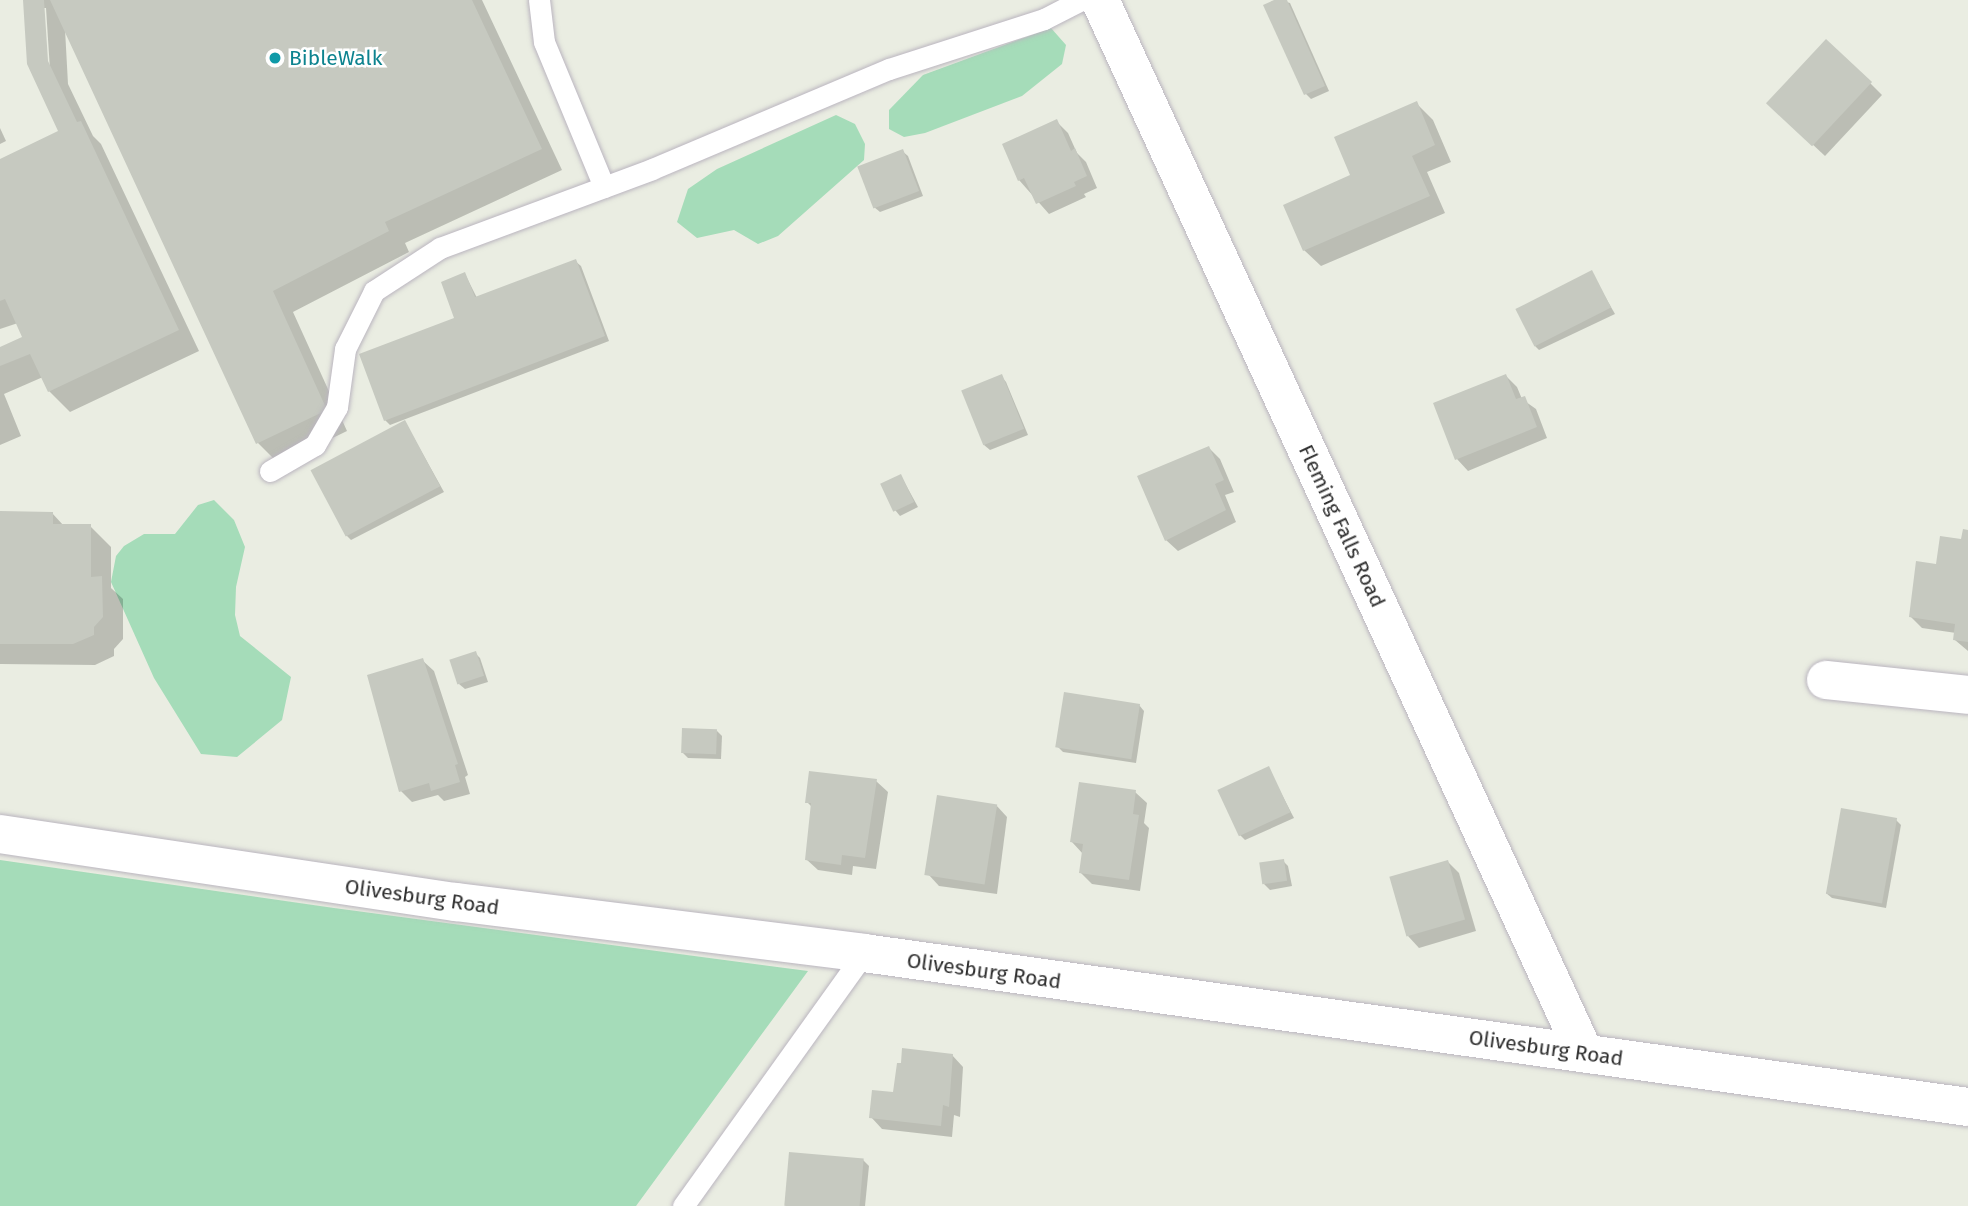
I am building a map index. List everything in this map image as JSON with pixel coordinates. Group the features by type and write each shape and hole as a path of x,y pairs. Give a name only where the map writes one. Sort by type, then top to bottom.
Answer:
{"main road":[{"name":"Fleming Falls Road","path":"1100,0 1584,1053"},
{"path":"1826,680 1968,695"},
{"name":"Olivesburg Road","path":"0,834 456,902 864,953 1968,1107"}],"lane":[{"path":"539,0 544,42 604,187"},
{"path":"270,471 315,445 332,416 337,407 345,349 374,291 440,248 604,187 889,69 1044,19 1081,0"},
{"path":"684,1206 864,953"}],"green space":[{"path":"1051,28 1066,45 1062,64 1022,96 925,133 904,137 889,129 889,110 923,75"},
{"path":"836,115 855,124 865,144 864,160 778,236 758,244 734,230 697,238 677,222 688,189 717,169"},
{"path":"214,500 234,520 245,547 236,587 235,615 240,636 291,677 282,720 237,757 201,754 154,678 111,582 116,556 124,546 144,534 175,534 198,505"},
{"path":"0,860 808,971 636,1206 0,1206"}],"building":[{"path":"23,0 44,0 48,61 77,122 81,121 179,330 48,392 30,354 0,366 0,347 22,337 5,299 0,301 0,159 58,131 27,64"},
{"path":"50,0 472,0 542,149 385,222 389,231 273,291 327,410 256,444"},
{"path":"1274,0 1287,0 1325,86 1304,95 1263,5"},
{"path":"1826,39 1872,82 1812,146 1766,103"},
{"path":"1417,101 1435,145 1412,156 1430,196 1303,251 1283,205 1350,175 1334,137"},
{"path":"1057,119 1071,151 1075,148 1087,176 1074,182 1076,186 1036,204 1024,178 1018,181 1002,144"},
{"path":"903,149 919,191 873,209 857,167"},
{"path":"576,259 605,336 384,421 359,354 454,318 441,282 465,272 475,297"},
{"path":"1592,270 1611,307 1534,346 1515,309"},
{"path":"1002,374 1024,429 983,445 961,390"},
{"path":"1506,374 1516,399 1525,396 1537,427 1455,460 1433,403"},
{"path":"405,420 440,486 346,536 311,470"},
{"path":"1209,446 1224,480 1215,484 1226,510 1165,541 1137,476"},
{"path":"901,474 914,502 893,512 880,484"},
{"path":"0,511 53,512 53,524 91,524 91,577 102,576 103,617 94,627 94,635 73,644 0,644"},
{"path":"1963,529 1968,530 1968,642 1953,640 1955,624 1909,617 1916,561 1936,564 1940,536 1961,539"},
{"path":"476,651 484,676 457,684 449,660"},
{"path":"423,658 458,764 455,765 460,782 431,791 429,783 399,792 367,675"},
{"path":"1064,692 1140,704 1131,759 1055,747"},
{"path":"682,728 717,729 716,754 681,753"},
{"path":"1269,766 1291,812 1239,836 1217,790"},
{"path":"809,771 877,779 865,858 842,855 841,865 805,860 811,803 805,803"},
{"path":"1079,782 1136,790 1133,814 1139,815 1129,880 1079,873 1083,844 1070,842"},
{"path":"937,795 997,805 985,885 924,875"},
{"path":"1841,808 1897,818 1882,904 1826,894"},
{"path":"1284,859 1287,881 1262,884 1259,862"},
{"path":"1448,860 1465,920 1406,936 1389,877"},
{"path":"902,1048 953,1054 949,1107 943,1105 941,1126 869,1118 872,1090 893,1092"},
{"path":"789,1152 864,1159 860,1206 784,1206"}],"place":[{"name":"BibleWalk","path":"275,58"}]}
